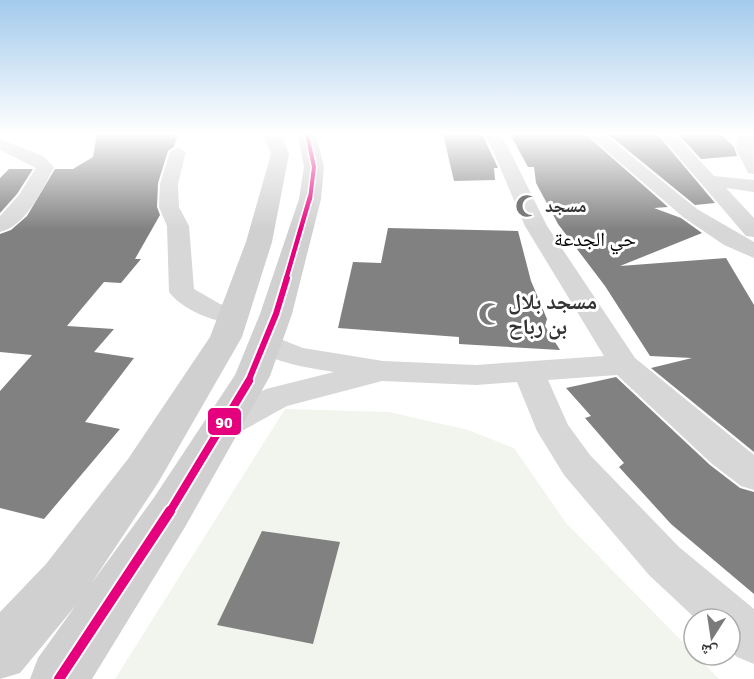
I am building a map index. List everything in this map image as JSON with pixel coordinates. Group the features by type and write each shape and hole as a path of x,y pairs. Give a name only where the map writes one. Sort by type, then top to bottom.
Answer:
{"main road":[{"path":"59,679 169,513 252,376 249,329 260,242 277,166"},
{"path":"0,653 64,581 143,471 226,337 249,329 310,199 314,166"}],"street":[{"path":"0,226 16,212 32,191 45,167 43,166"},
{"path":"174,166 169,184 169,207 178,226 182,292 296,356 383,371 476,375 624,365"},
{"path":"508,166 536,226 624,365 724,453 754,475"},
{"path":"630,166 657,189 728,237 754,251"},
{"path":"694,166 754,231"},
{"path":"710,181 754,186"},
{"path":"219,428 277,397 383,371"},
{"path":"528,371 554,431 577,465 664,561 754,640"}],"shaded area":[{"path":"285,409 389,412 468,430 514,448 566,523 682,641 682,667 707,667 719,679 115,679"}],"building":[{"path":"79,166 163,166 158,183 157,207 160,215 135,259 141,259 121,283 104,282 67,326 114,329 94,352 134,358 85,422 120,429 44,519 0,508 0,391 32,355 0,352 0,234 11,230 27,216 55,169 73,169"},
{"path":"450,166 497,166 498,168 494,168 495,180 454,181"},
{"path":"621,166 668,207 654,208 681,218 702,233 620,266 726,258 754,305 754,452 651,368 692,358 650,356 605,286 558,224 536,183 534,167 528,167"},
{"path":"647,166 684,166 715,203 695,205"},
{"path":"9,169 33,169 17,194 0,213 0,178"},
{"path":"388,228 518,231 531,281 547,319 545,326 560,350 459,344 459,337 338,328 353,262 381,263"},
{"path":"616,377 710,465 740,488 754,492 754,594 671,524 619,467 624,463 585,418 591,416 566,388"},
{"path":"262,531 340,542 313,644 217,625"}],"transit line":[{"name":"90","path":"59,679 169,513 252,376 276,314 310,199 314,166"}],"place":[{"name":"مسجد","path":"527,206"},
{"name":"مسجد بلال بن رباح","path":"490,314"}],"district":[{"name":"حي الجدعة","path":"595,239"}]}
